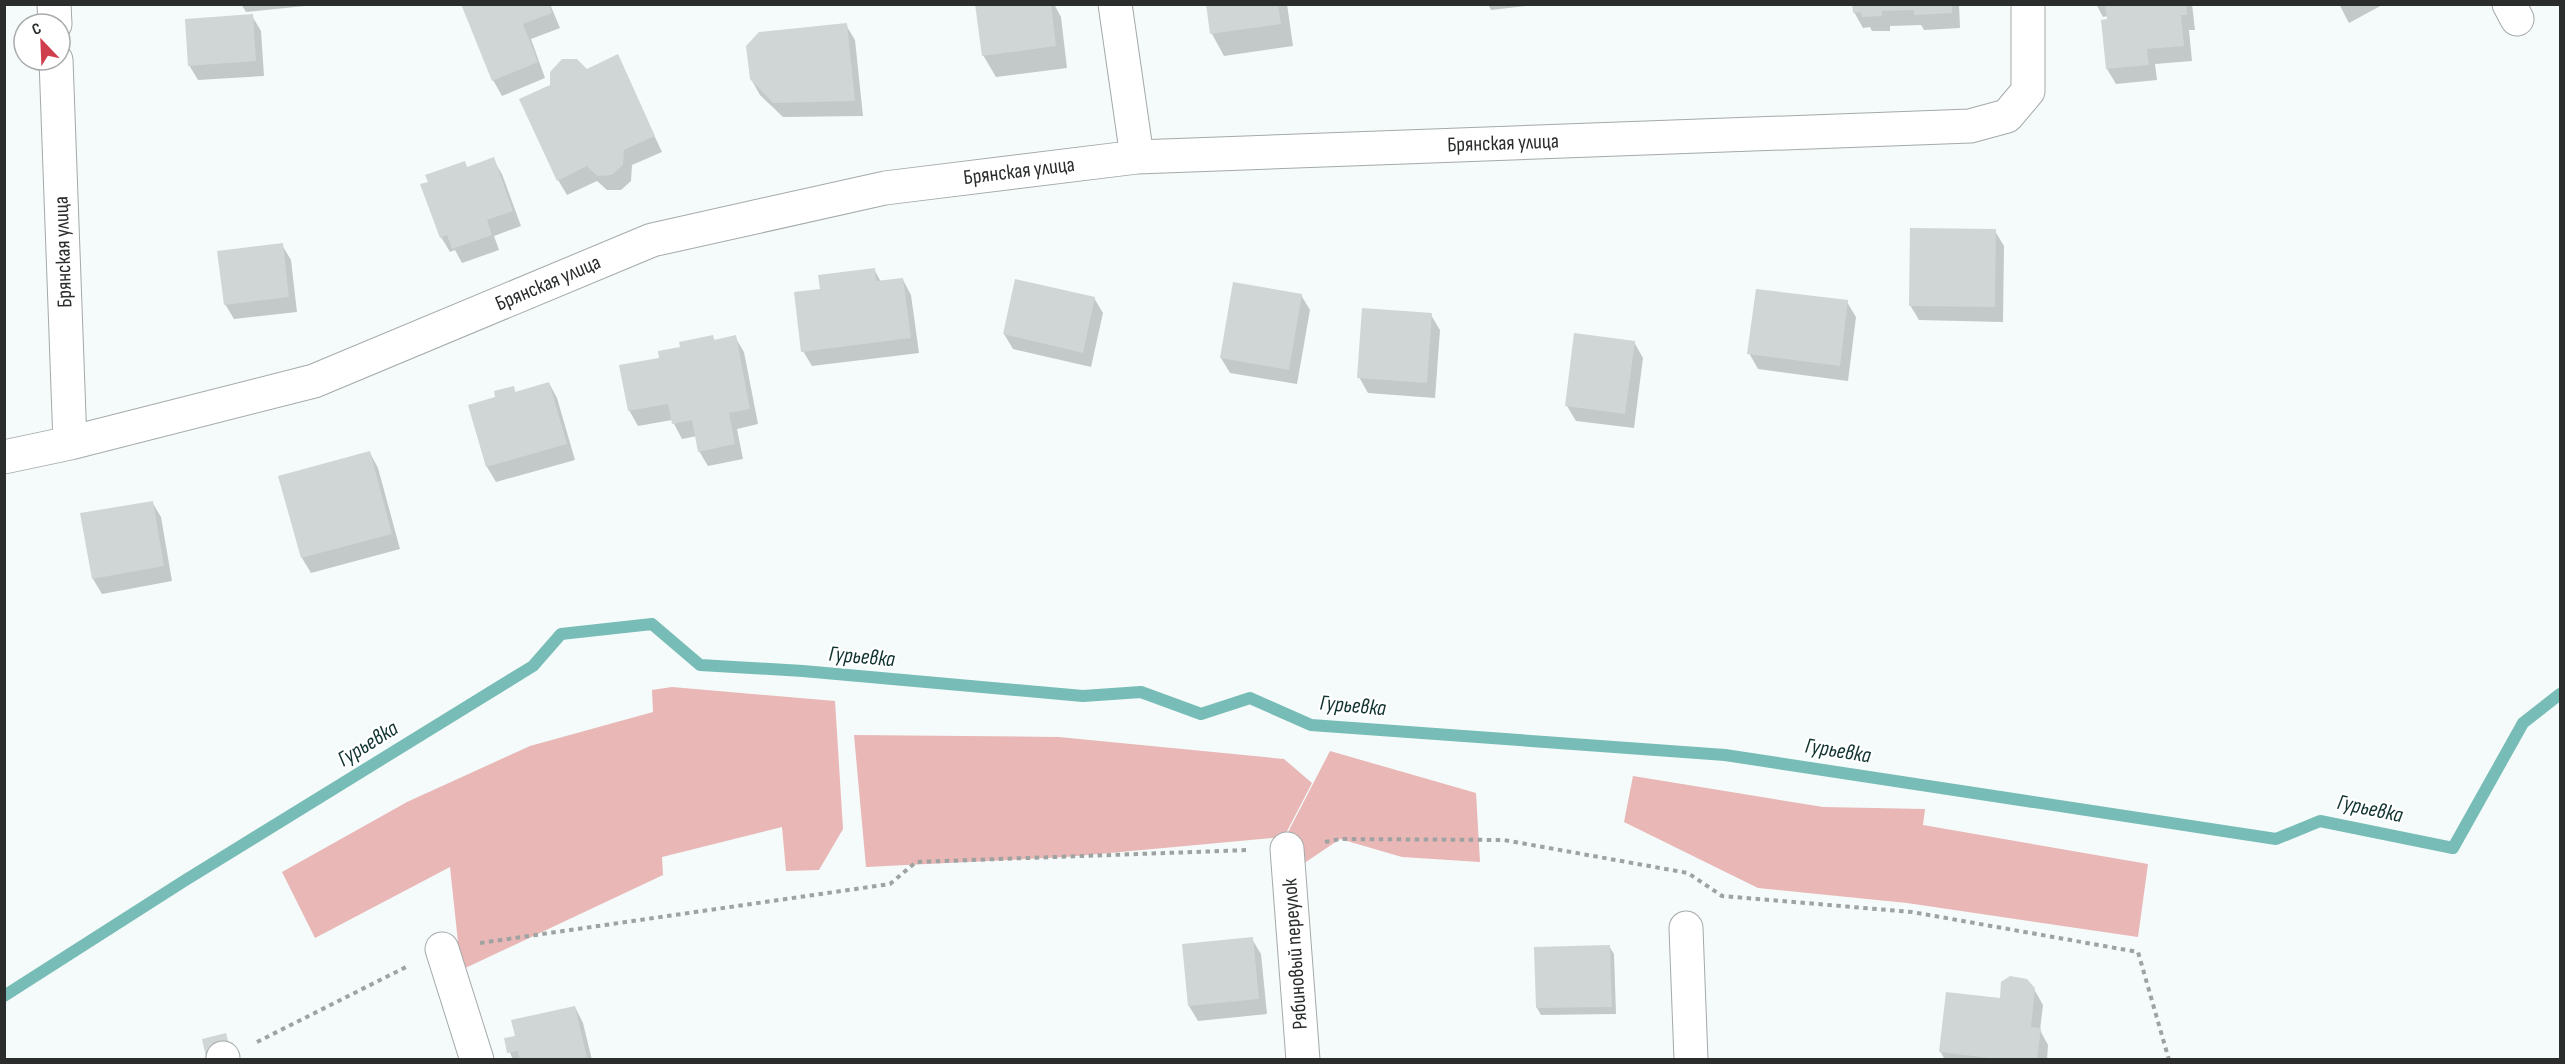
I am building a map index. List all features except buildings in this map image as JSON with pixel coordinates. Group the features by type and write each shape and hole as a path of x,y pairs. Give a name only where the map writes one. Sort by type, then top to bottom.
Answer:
{"street":[{"path":"1115,4 1137,157"},
{"name":"Брянская улица","path":"4,457 70,443 314,381 652,240 885,188 1137,157 1970,126 2007,116 2028,91 2028,4"},
{"name":"Брянская улица","path":"56,72 70,443"},
{"name":"Рябиновый переулок","path":"1287,849 1303,1059"},
{"path":"1686,928 1691,1059"},
{"path":"442,949 477,1059"}],"path":[{"path":"223,1059 442,949 890,884 916,862 1287,849 1340,839 1504,840 1688,873 1722,896 1912,912 2139,952 2169,1059"}],"shaded area":[{"path":"672,687 835,701 843,829 819,870 786,871 782,827 662,857 663,875 461,970 450,867 315,938 282,872 407,802 530,746 653,712 652,690"},
{"path":"854,735 1059,737 1284,759 1312,783 1284,837 1066,857 866,867"},
{"path":"1330,751 1476,793 1480,862 1402,857 1340,839 1300,866 1285,838"},
{"path":"1633,776 1823,807 1925,809 1923,825 2148,864 2138,937 1907,903 1758,888 1624,822"}],"waterway":[{"name":"Гурьевка","path":"4,996 184,881 533,666 561,634 652,624 700,665 803,671 1083,696 1141,692 1201,714 1250,698 1311,725 1725,755 2276,839 2320,821 2453,848 2523,723 2560,694"}]}
